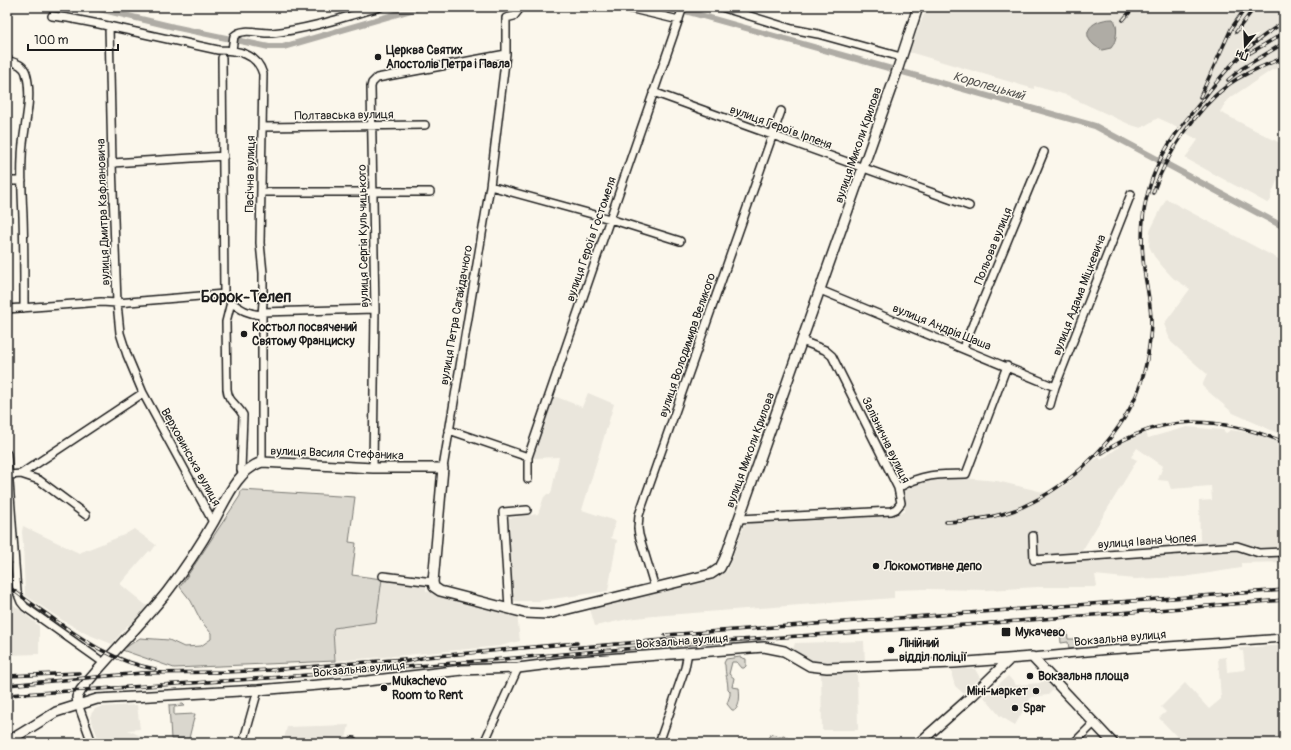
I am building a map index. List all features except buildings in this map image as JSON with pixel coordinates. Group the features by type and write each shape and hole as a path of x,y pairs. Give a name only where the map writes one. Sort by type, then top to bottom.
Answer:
{"street":[{"path":"52,16 109,26 218,50 233,43 237,33 271,33 292,30 380,7"},
{"name":"вулиця Петра Сагайдачного","path":"433,582 443,468 490,186 506,54 506,18 514,16 521,7"},
{"path":"624,7 681,14"},
{"path":"721,7 792,29 818,34 900,61"},
{"name":"вулиця Миколи Крилова","path":"433,582 434,587 440,591 526,613 548,614 711,574 720,568 725,558 820,290 918,7"},
{"name":"вулиця Героїв Гостомеля","path":"528,479 528,457 681,14"},
{"name":"вулиця Дмитра Кафлановича","path":"109,26 117,303 120,333 127,355 143,393"},
{"name":"Пасічна вулиця","path":"233,43 243,54 256,61 261,67 263,74 260,243 263,302 262,462"},
{"name":"вулиця Сергія Кульчицького","path":"373,468 375,309 371,87 374,80 377,78 506,54"},
{"path":"222,58 224,294 240,310 248,313 375,309"},
{"path":"7,60 23,66 27,75 28,84 28,102 22,157 24,308"},
{"name":"вулиця Героїв Ірпеня","path":"653,92 969,206"},
{"name":"вулиця Володимира Великого","path":"655,588 639,535 639,515 781,111"},
{"name":"Полтавська вулиця","path":"262,127 425,125"},
{"name":"Польова вулиця","path":"963,348 1044,152"},
{"path":"112,164 224,156"},
{"path":"7,181 22,181"},
{"path":"490,186 610,219 680,241"},
{"path":"261,192 430,192"},
{"name":"вулиця Адама Міцкевича","path":"1050,404 1055,387 1131,194"},
{"name":"вулиця Андрія Шаша","path":"820,290 1055,387"},
{"path":"7,310 224,294"},
{"path":"231,302 226,322 227,389 229,399 241,410 243,414 241,470 244,473"},
{"name":"Залізнична вулиця","path":"739,519 891,511 896,509 901,503 898,488 832,356 825,350 802,341"},
{"path":"898,488 914,479 930,475 966,474 1007,366"},
{"path":"21,474 143,393"},
{"name":"Верховинська вулиця","path":"78,704 78,697 81,690 166,593 193,556 213,522 143,393"},
{"path":"449,430 528,457"},
{"path":"7,454 17,592 21,602 37,617 104,663"},
{"name":"вулиця Василя Стефаника","path":"213,522 231,491 244,473 254,465 262,462 373,468 443,468"},
{"path":"9,475 21,474 39,480 86,515"},
{"path":"509,608 503,512 527,510"},
{"name":"вулиця Івана Чопея","path":"1033,536 1034,560 1237,546 1259,553 1284,552"},
{"path":"383,576 433,582"},
{"name":"Вокзальна вулиця","path":"7,742 56,712 98,699 258,690 367,681 462,670 518,668 566,662 688,652 771,648 784,651 810,666 827,668 1010,659 1109,650 1284,638"},
{"path":"659,743 685,668 688,652"},
{"path":"1032,657 1113,743"},
{"path":"919,743 1010,659"},
{"path":"484,743 518,668"},
{"path":"243,743 258,690"},
{"path":"78,704 92,743"},
{"path":"1074,743 1094,723"}],"shaded area":[{"path":"927,7 1284,7 1284,69 1281,67 1272,70 1227,100 1220,112 1284,145 1284,165 1271,195 1271,200 1267,203 1185,158 1198,140 1158,118 1141,128 1131,125 1070,96 1034,86 1034,89 909,52"},
{"path":"1113,19 1117,29 1115,41 1111,48 1102,50 1089,40 1089,30 1092,25 1098,22"},
{"path":"1166,199 1284,262 1284,436 1233,413 1202,386 1207,374 1171,342 1164,324 1190,289 1173,278 1154,256 1149,246 1150,231"},
{"path":"588,393 614,404 582,510 616,521 611,538 617,540 608,591 538,601 511,601 509,518 538,514 544,497 547,494 551,494 559,457 533,458 554,396 582,407"},
{"path":"1187,427 1223,430 1226,433 1231,430 1254,433 1284,443 1284,562 1241,563 1241,568 1184,577 1135,579 1095,575 1097,587 1039,587 987,590 894,590 894,598 653,616 628,619 595,626 590,609 714,578 727,571 745,523 905,512 903,489 913,482 942,477 997,481 1051,494 1069,483 1080,470 1099,457 1101,460 1119,447 1118,445 1146,433 1148,438","holes":["1137,448 1163,466 1158,480 1168,481 1171,489 1211,486 1212,500 1199,501 1200,541 1122,549 1122,553 1093,555 1093,561 1080,562 1079,556 1137,460 1131,457"]},
{"path":"241,490 355,497 349,542 356,543 352,575 382,579 376,622 334,628 335,661 174,668 122,650 140,638 169,640 184,647 201,646 211,639 211,633 201,621 191,601 180,587 240,496"},
{"path":"23,526 79,553 124,535 134,529 156,545 120,584 147,606 112,644 87,634 62,620 25,595"},
{"path":"382,579 426,585 426,591 452,598 452,600 463,601 517,614 520,641 500,646 335,661 334,628 376,622"},
{"path":"7,599 39,626 39,654 7,655"},
{"path":"1060,630 1067,632 1068,639 1076,639 1077,648 1069,649 1068,642 1061,643"},
{"path":"864,641 865,663 820,664 803,656 793,649 795,643"},
{"path":"1284,645 1284,743 1183,743 1159,718 1166,712 1161,707 1185,683 1209,709 1221,699 1218,658 1226,657 1227,672 1245,670 1243,651 1240,651 1239,648"},
{"path":"740,657 746,659 746,666 742,668 737,662 732,662 729,674 734,678 732,687 739,688 738,706 735,710 732,710 727,704 730,691 728,689 724,663 726,659"},
{"path":"857,669 858,730 822,730 821,670"},
{"path":"975,669 980,678 963,693 955,686 952,670"},
{"path":"1008,676 1016,685 1039,683 1047,680 1055,688 1048,695 1031,697 1015,725 1000,716 984,697"},
{"path":"183,704 185,706 174,707 174,715 195,714 189,738 171,739 169,705"},
{"path":"137,705 140,729 128,730 151,741 162,742 100,743 90,717 95,709 100,707"},
{"path":"349,725 345,743 283,743 287,727"},
{"path":"772,734 780,736 784,735 793,743 765,743 768,742 769,736"}],"waterway":[{"name":"Коропецький","path":"91,7 174,27 269,47 283,47 421,7"},
{"name":"Коропецький","path":"671,7 1095,126 1284,227"}],"railway":[{"path":"1123,20 1134,7"},
{"path":"1200,97 1231,29 1246,7"},
{"path":"1236,32 1255,7"},
{"path":"946,522 972,520 998,515 1015,510 1042,497 1083,467 1099,451 1124,419 1140,384 1146,365 1149,344 1151,322 1144,266 1142,224 1145,202 1152,179 1169,144 1226,70 1263,36 1284,22"},
{"path":"1250,53 1284,33"},
{"path":"1228,80 1241,69 1284,43"},
{"path":"1153,193 1165,164 1193,120 1204,107 1233,81 1247,73 1284,57"},
{"path":"1102,453 1124,440 1146,430 1191,422 1213,423 1236,427 1260,433 1284,442"},
{"path":"7,585 64,627 100,650 140,666 155,669"},
{"path":"665,635 1284,590"},
{"path":"7,695 283,677 710,642 980,624 1284,600"},
{"path":"571,648 675,639"},
{"path":"399,663 426,657 577,643"},
{"path":"7,685 142,673 270,670 404,659"},
{"path":"7,676 79,673"}],"place":[{"name":"Церква Святих Апостолів Петра і Павла","path":"378,57"},
{"name":"Костьол посвячений Святому Франциску","path":"244,334"},
{"name":"Локомотивне депо","path":"876,566"},
{"name":"Мукачево","path":"1006,632"},
{"name":"Лінійний відділ поліції","path":"891,650"},
{"name":"Вокзальна площа","path":"1030,676"},
{"name":"Mukachevo Room to Rent","path":"384,688"},
{"name":"Міні-маркет","path":"1036,691"},
{"name":"Spar","path":"1015,708"}],"district":[{"name":"Борок-Телеп","path":"246,296"}]}
